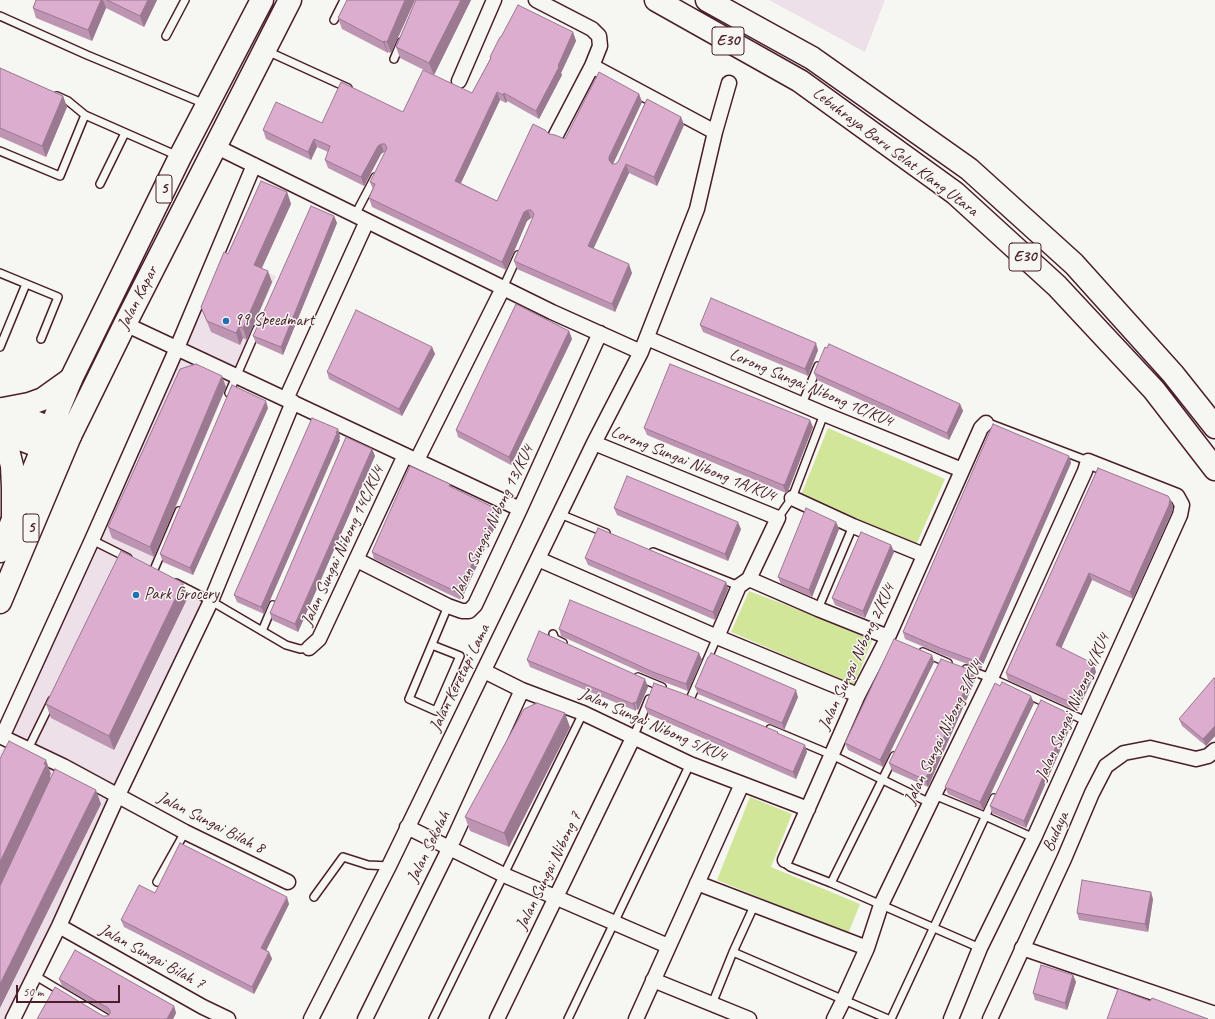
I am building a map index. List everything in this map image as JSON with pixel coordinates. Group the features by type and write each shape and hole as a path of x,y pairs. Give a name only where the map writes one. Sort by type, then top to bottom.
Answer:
{"highway":[{"name":"Jalan Kapar","path":"0,602 58,446 50,428 71,379 180,157 262,0"},
{"name":"Jalan Kapar","path":"0,551 13,520 58,446 125,324 290,0"},
{"name":"Lebuhraya Baru Selat Klang Utara","path":"656,0 800,81 955,193 1057,286 1154,390 1215,469"},
{"name":"Lebuhraya Baru Selat Klang Utara","path":"707,0 812,58 969,169 1074,264 1173,374 1215,427"},
{"path":"1,409 28,404 43,399 71,379"},
{"path":"1,409 50,428"},
{"path":"0,431 58,446"},
{"path":"0,439 8,450 12,466 13,520"}],"street":[{"path":"459,81 494,0"},
{"path":"536,0 592,29 599,36 600,46 592,66 556,135"},
{"path":"592,66 648,100 715,132"},
{"name":"Jalan Keretapi Lama","path":"311,1019 389,866 594,443 641,352 697,209 715,132 730,83"},
{"path":"215,146 254,165 315,200 361,218 552,312 641,352"},
{"path":"1,738 92,540 177,348 254,165"},
{"path":"13,1019 59,926 118,795 211,601 361,218"},
{"name":"Jalan Sungai Nibong 14C/KU4","path":"309,648 319,639 357,560 503,288"},
{"path":"125,324 290,401 348,433 411,458 520,509"},
{"name":"Jalan Sungai Nibong 13/KU4","path":"357,560 448,606 462,611 469,611 475,605 600,333"},
{"name":"Lorong Sungai Nibong 1C/KU4","path":"647,338 824,414 962,470"},
{"name":"Jalan Sungai Nibong 2/KU4","path":"785,860 858,696 891,638 924,555 981,428 986,423"},
{"name":"Lorong Sungai Nibong 1A/KU4","path":"594,443 778,518"},
{"name":"Jalan Sungai Nibong 3/KU4","path":"834,1019 867,948 882,905 991,678 1085,471 1088,461"},
{"name":"Jalan Sungai Nibong 4/KU4","path":"951,1019 980,948 1034,838 1180,515 1182,505 1177,496 1088,461"},
{"path":"792,498 924,555"},
{"path":"717,637 778,518"},
{"path":"538,560 858,696"},
{"path":"744,582 891,638"},
{"name":"Jalan Sungai Nibong 5/KU4","path":"484,671 522,690 584,713 633,738 690,764 808,809"},
{"name":"Jalan Sekolah","path":"365,1019 450,847 522,690"},
{"name":"Jalan Sungai Bilah 8","path":"1,738 28,749 61,769 118,795 185,832 288,882"},
{"name":"Jalan Sungai Nibong 7","path":"497,1019 633,738"},
{"name":"Budaya","path":"990,1019 1064,859 1092,793 1106,766 1124,752 1150,748 1196,759 1208,756 1215,750"},
{"path":"636,1019 742,784"},
{"path":"408,827 504,875 668,946"},
{"path":"697,883 867,948"},
{"name":"Jalan Sungai Bilah 7","path":"59,926 200,1013 228,1019"},
{"path":"1022,948 1215,1014"},
{"path":"653,980 749,1019"}],"lane":[{"path":"166,36 185,0"},
{"path":"334,20 344,0"},
{"path":"0,16 87,55 207,105"},
{"path":"394,59 405,33"},
{"path":"265,50 357,91"},
{"path":"47,92 68,101 85,115 180,157"},
{"path":"0,151 60,176 85,115"},
{"path":"100,184 125,133"},
{"path":"361,218 379,170"},
{"path":"503,288 523,245"},
{"path":"0,273 58,297 41,339"},
{"path":"0,347 26,284"},
{"path":"227,397 259,325"},
{"path":"802,404 819,361"},
{"path":"778,518 792,498 824,414"},
{"path":"986,423 1088,461"},
{"path":"153,572 181,506"},
{"path":"560,514 610,534"},
{"path":"818,609 854,526"},
{"path":"92,540 133,561"},
{"path":"646,549 744,582"},
{"path":"172,582 211,601 286,645 300,649 309,648"},
{"path":"262,630 275,602"},
{"path":"432,645 460,656 436,711 409,699 448,606"},
{"path":"553,634 555,639 570,646"},
{"path":"690,697 717,637"},
{"path":"918,650 939,664 959,666 991,678 1040,703 1086,721"},
{"path":"633,675 669,689"},
{"path":"633,738 654,684"},
{"path":"28,749 55,693"},
{"path":"433,1019 584,713"},
{"path":"761,726 832,755 882,779 932,799 985,816 1034,838"},
{"path":"831,883 896,751"},
{"path":"568,1019 690,764"},
{"path":"891,1019 998,788"},
{"path":"157,882 185,832"},
{"path":"314,897 343,857 368,865 389,866"},
{"path":"785,860 786,864 790,867 831,883 980,948"},
{"path":"712,1004 732,952 754,906"},
{"path":"732,952 843,1001 888,1019"},
{"path":"34,975 108,1019"}],"shaded area":[{"path":"769,0 885,0 865,52"},
{"path":"222,255 276,276 230,379 149,573 205,602 6,1019 0,1019 0,754 12,730"}],"green space":[{"path":"828,428 945,479 916,545 801,495"},
{"path":"749,591 873,638 854,685 731,632"},
{"path":"750,797 792,814 771,867 860,904 848,934 717,880"}],"building":[{"path":"36,0 101,0 88,30 33,8"},
{"path":"107,0 148,0 140,16"},
{"path":"347,0 405,0 387,42 383,42 338,18"},
{"path":"416,0 461,0 429,63 396,47"},
{"path":"518,5 573,32 558,66 559,67 536,111 504,93 503,95 497,92 455,181 497,201 533,124 545,130 549,134 565,139 599,72 639,94 609,157 612,164 618,162 647,99 681,117 654,177 626,164 588,246 629,264 612,304 514,261 534,214 531,210 524,212 502,262 369,198 375,184 370,182 387,148 385,144 378,146 361,177 325,160 330,146 314,139 308,152 263,130 276,102 322,123 341,82 403,112 423,70 472,93"},
{"path":"0,68 63,96 42,146 0,128"},
{"path":"261,181 287,192 254,265 268,271 243,328 239,327 236,333 207,321 201,307 224,252 228,254"},
{"path":"311,206 334,216 281,347 253,336"},
{"path":"711,298 816,343 805,369 700,325"},
{"path":"516,304 569,331 509,457 456,430"},
{"path":"356,310 432,347 399,409 327,372"},
{"path":"829,344 960,404 947,433 814,373 825,347 827,348"},
{"path":"196,364 222,376 150,547 108,527 180,369"},
{"path":"670,364 810,420 785,484 783,485 644,428"},
{"path":"232,385 266,401 190,568 160,554"},
{"path":"312,418 338,429 337,433 261,607 234,595"},
{"path":"993,424 1069,456 978,662 903,632"},
{"path":"346,437 372,449 295,624 270,613"},
{"path":"410,466 450,484 449,486 497,509 459,593 372,552"},
{"path":"1098,468 1168,496 1170,499 1169,505 1130,592 1089,573 1056,645 1094,664 1074,704 1006,673"},
{"path":"627,476 738,522 725,554 614,508"},
{"path":"806,508 836,522 809,590 778,577"},
{"path":"598,528 726,582 713,612 585,558"},
{"path":"861,532 891,545 863,611 832,598"},
{"path":"121,551 183,583 109,736 46,704"},
{"path":"570,600 699,653 686,684 653,672 559,629"},
{"path":"539,631 645,679 636,703 634,702 633,704 527,660"},
{"path":"894,639 932,655 880,760 845,743"},
{"path":"711,653 796,690 782,723 695,687"},
{"path":"941,659 973,671 925,780 889,763"},
{"path":"1214,678 1215,726 1203,739 1179,719"},
{"path":"1002,682 1031,696 980,802 945,787 995,683 1000,686"},
{"path":"654,683 778,732 777,733 805,745 793,772 645,707"},
{"path":"1041,700 1070,714 1024,821 990,806"},
{"path":"537,703 565,713 504,833 465,817 524,709"},
{"path":"9,741 46,760 44,764 46,765 0,862 0,759"},
{"path":"55,769 96,790 0,984 0,886"},
{"path":"180,843 287,897 261,948 269,952 252,987 121,920 139,885 155,893"},
{"path":"1082,880 1151,892 1145,924 1077,913"},
{"path":"75,950 174,1006 167,1019 37,1019 55,987 103,1016 110,1014 110,1010 108,1008 59,979"},
{"path":"1041,965 1073,975 1065,1003 1033,993"},
{"path":"1118,989 1150,1001 1152,998 1208,1019 1107,1019"}],"place":[{"name":"99 Speedmart","path":"226,321"},
{"name":"Park Grocery","path":"136,595"}]}
